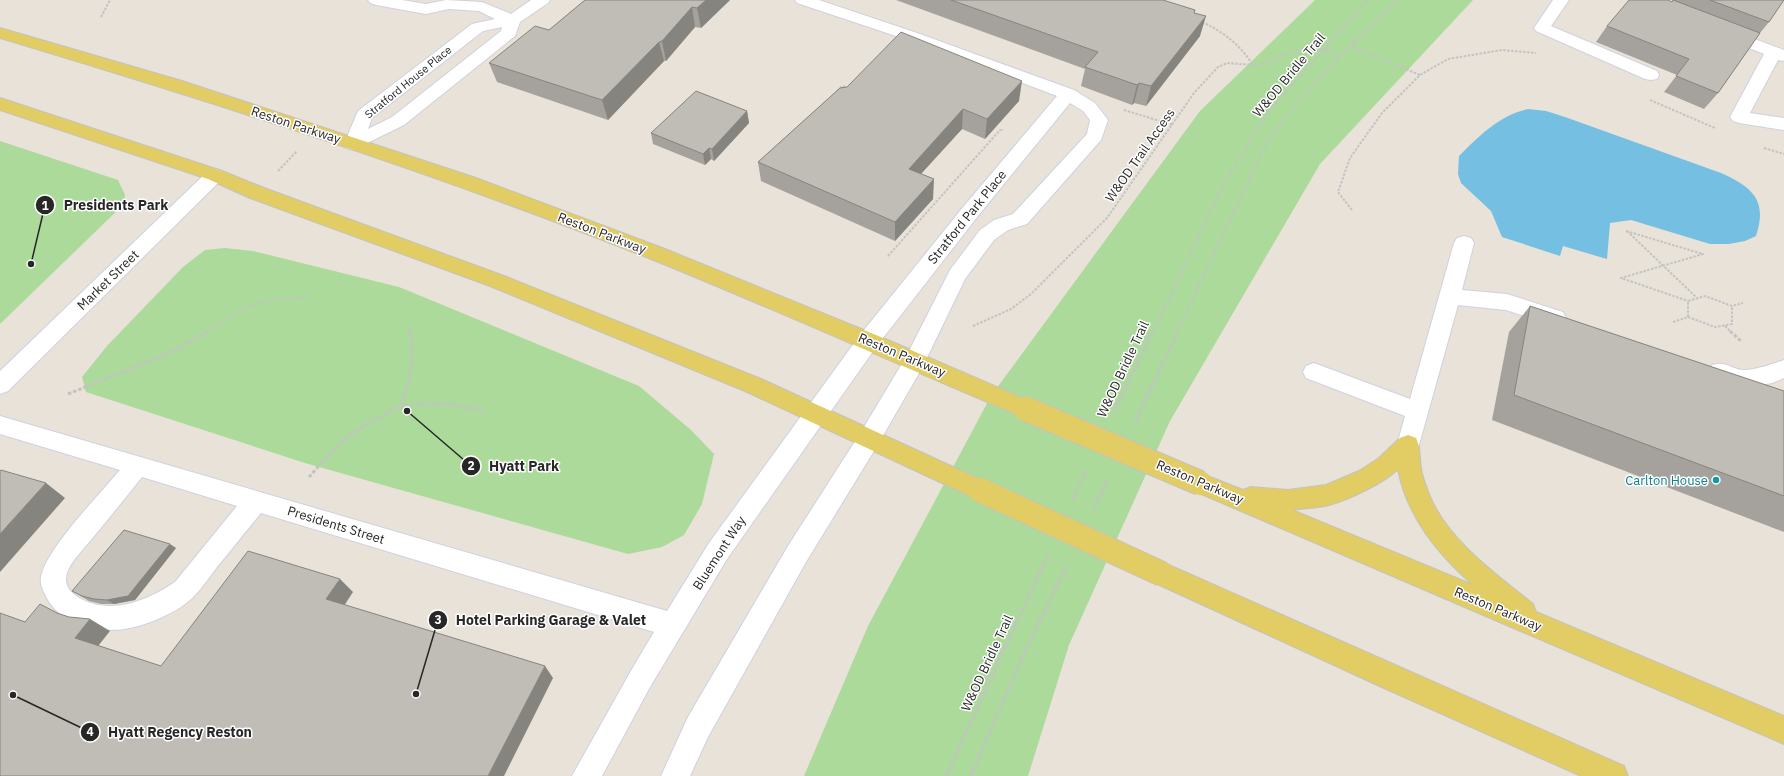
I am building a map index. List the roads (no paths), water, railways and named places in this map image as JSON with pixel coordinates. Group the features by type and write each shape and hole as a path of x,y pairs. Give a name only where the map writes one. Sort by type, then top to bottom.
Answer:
{"main road":[{"name":"Reston Parkway","path":"0,33 176,85 353,144 469,183 658,254 1382,558 1542,628 1784,730"},
{"path":"0,104 215,175 257,193 498,280 753,385 1393,679 1614,776"},
{"path":"1230,495 1288,500 1328,495 1367,478 1387,465 1408,445"},
{"path":"1408,445 1410,475 1419,499 1447,545 1542,628"}],"street":[{"path":"376,0 426,9 449,4 482,7 512,20"},
{"name":"Stratford House Place","path":"353,144 364,115 478,26 512,20 542,0"},
{"name":"Stratford Park Place","path":"803,0 839,5 914,37 1068,94 1089,107 1098,120 1095,136 1020,219 1001,225 987,235 957,275 914,362"},
{"path":"1561,0 1542,28 1651,75"},
{"name":"Stratford House Place","path":"353,144 398,122 509,33 512,20"},
{"path":"1709,27 1779,54 1739,117 1784,124"},
{"name":"Stratford Park Place","path":"868,341 970,211 1068,94"},
{"name":"Market Street","path":"0,385 215,175"},
{"path":"970,211 1001,225"},
{"path":"1408,445 1464,243"},
{"path":"1450,296 1507,302 1574,324"},
{"name":"Bluemont Way","path":"586,776 641,678 718,551 868,341"},
{"path":"675,776 698,727 797,554 869,439 914,362"},
{"path":"1701,365 1745,379 1772,374 1784,369"},
{"path":"1314,372 1417,411"},
{"name":"Presidents Street","path":"0,425 137,467 673,625"},
{"path":"137,467 64,554 54,574 54,582 58,598 71,609 87,616 109,619 133,615 159,607 172,600 184,590 256,501"}],"water":[{"path":"1528,109 1546,111 1565,117 1732,178 1755,196 1760,213 1756,236 1745,241 1729,244 1710,244 1631,220 1610,223 1607,259 1563,246 1560,256 1502,237 1491,211 1461,183 1458,174 1459,156 1490,127 1508,116"}],"place":[{"name":"Presidents Park","path":"31,264"},
{"name":"Hyatt Park","path":"407,411"},
{"name":"Carlton House","path":"1716,480"},
{"name":"Hotel Parking Garage & Valet","path":"416,694"},
{"name":"Hyatt Regency Reston","path":"13,695"}]}
